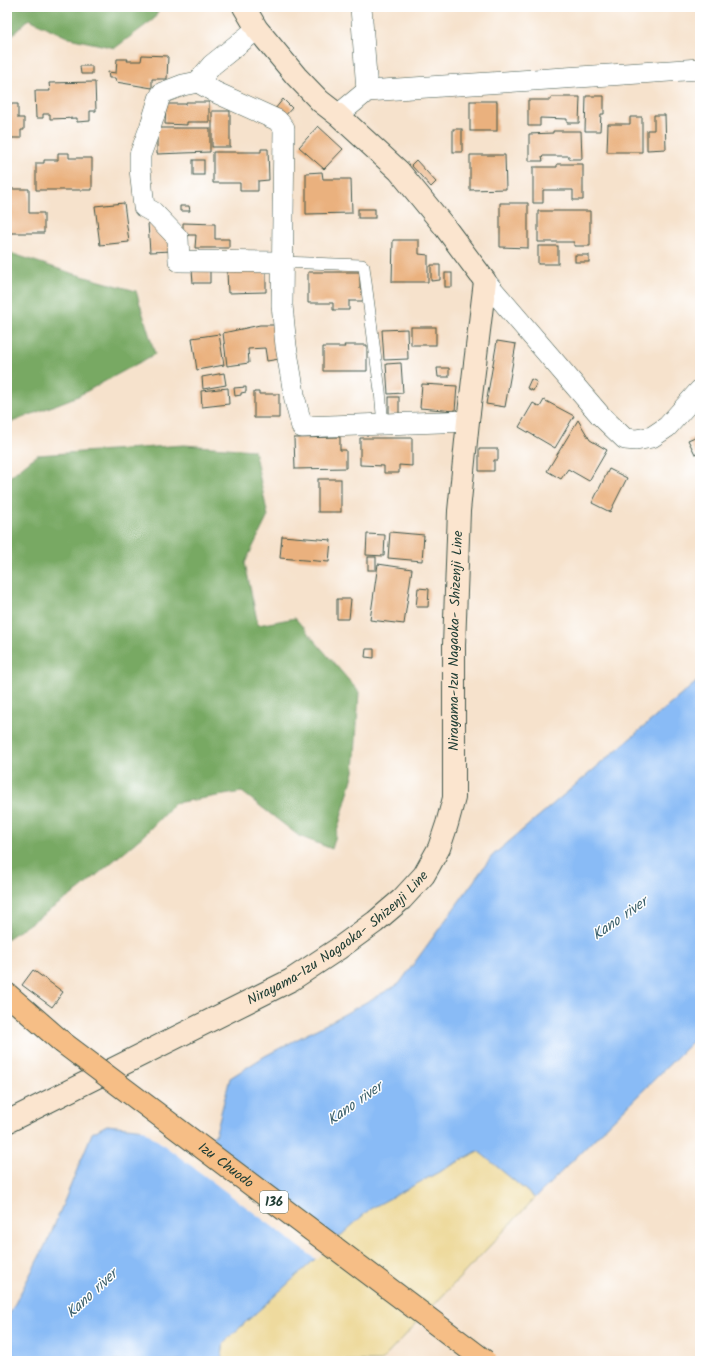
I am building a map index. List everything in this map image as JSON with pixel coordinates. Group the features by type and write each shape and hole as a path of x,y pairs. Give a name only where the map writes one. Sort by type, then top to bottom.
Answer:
{"highway":[{"name":"Izu Chuodo","path":"7,994 59,1047 467,1361"},
{"name":"Izu Chuodo","path":"7,1009 485,1361"}],"main road":[{"path":"244,7 257,29 296,76 320,101 338,115 399,171 444,226 485,281"},
{"name":"Nirayama-Izu Nagaoka- Shizenji Line","path":"7,1122 291,980 375,922 402,899 424,875 439,848 454,798 454,645 459,518 468,421 485,281"}],"street":[{"path":"362,7 367,91"},
{"path":"257,29 212,65 198,82 183,85 162,93 140,155 144,207 153,212 178,238 179,261 282,262"},
{"path":"338,115 367,91 700,69"},
{"path":"198,82 215,92 277,120 284,128 282,305 286,346 295,400 302,428 468,421"},
{"path":"485,281 600,415 624,439 636,440 652,437 667,427 700,390"}],"lane":[{"path":"282,262 362,265 364,267 383,425"}],"green space":[{"path":"7,7 161,7 154,19 115,48 69,38 29,19 7,40"},
{"path":"7,252 71,273 136,291 155,354 78,396 7,424"},
{"path":"184,445 254,450 268,516 245,563 258,625 295,618 359,692 354,772 332,849 299,836 242,792 175,803 144,835 79,890 7,939 7,479 37,455"}],"sand":[{"path":"479,1151 535,1198 381,1361 221,1361 224,1342 370,1208"}],"water":[{"name":"Kano river","path":"700,679 700,1034 535,1198 478,1151 370,1209 224,1342 221,1361 7,1361 7,1319 50,1236 92,1133 107,1125 215,1136 230,1078 265,1056 399,984 492,856"}],"pier":[{"path":"138,1126 194,1131 339,1240 317,1260"}],"building":[{"path":"142,55 168,56 167,79 152,79 152,88 116,82 115,78 109,78 108,72 116,73 117,59 141,61"},
{"path":"80,66 92,66 92,74 81,74"},
{"path":"95,82 96,111 90,111 90,121 77,122 77,118 50,119 50,114 43,114 43,118 36,118 35,91 50,91 49,83"},
{"path":"586,96 604,96 604,114 601,114 600,131 585,131"},
{"path":"551,97 580,97 579,123 567,123 567,119 540,118 540,126 528,126 528,100 551,100"},
{"path":"283,99 292,108 284,117 275,109"},
{"path":"470,101 497,101 497,131 470,131"},
{"path":"186,102 209,102 209,122 187,122 187,125 165,124 166,104 186,104"},
{"path":"7,104 18,104 18,118 24,118 24,130 21,130 21,138 7,138"},
{"path":"212,111 230,111 230,147 212,147"},
{"path":"654,115 665,115 666,149 647,150 647,130 654,130"},
{"path":"630,117 642,117 642,152 607,152 608,124 630,124"},
{"path":"318,126 343,149 324,169 299,147"},
{"path":"157,128 210,128 210,152 157,154"},
{"path":"453,129 462,129 462,152 453,152"},
{"path":"553,131 581,131 582,159 569,159 569,156 542,156 543,161 529,161 529,134 553,133"},
{"path":"261,149 268,149 269,180 258,181 258,191 240,191 240,183 213,183 213,152 261,152"},
{"path":"58,153 69,153 69,158 92,158 92,190 36,190 36,163 44,163 44,160 58,160"},
{"path":"470,155 505,155 506,189 470,190"},
{"path":"193,160 204,160 204,175 193,175"},
{"path":"416,160 436,182 431,187 411,165"},
{"path":"557,164 583,164 583,200 573,200 573,190 543,190 543,203 533,203 533,167 557,167"},
{"path":"322,172 323,179 351,179 352,213 306,214 306,173"},
{"path":"7,189 29,189 29,213 44,213 44,233 7,233"},
{"path":"124,203 129,242 100,245 95,206"},
{"path":"500,203 528,203 528,248 500,247"},
{"path":"180,206 189,206 190,211 180,211"},
{"path":"358,209 375,209 375,218 358,218"},
{"path":"538,211 590,211 590,246 574,246 574,242 538,242"},
{"path":"156,222 172,241 172,251 150,252 148,223"},
{"path":"183,223 215,224 215,239 229,239 229,248 195,248 196,235 183,235"},
{"path":"393,240 419,240 419,254 428,255 428,282 392,282"},
{"path":"538,246 558,246 558,264 538,264"},
{"path":"575,255 589,255 589,262 575,262"},
{"path":"431,265 440,265 440,280 431,281"},
{"path":"192,270 210,270 210,283 193,283"},
{"path":"266,270 266,292 228,293 227,271"},
{"path":"308,272 360,272 360,289 363,289 363,301 349,301 349,310 333,310 333,303 308,303"},
{"path":"445,273 452,273 452,287 445,287"},
{"path":"260,325 275,325 279,359 267,361 265,348 248,349 249,363 227,366 223,333"},
{"path":"411,327 436,327 436,345 411,345"},
{"path":"407,329 408,359 384,360 382,330"},
{"path":"219,334 224,365 197,370 192,338"},
{"path":"497,341 516,344 505,407 486,404"},
{"path":"344,345 367,345 367,371 323,371 323,347 345,347"},
{"path":"401,363 403,393 388,394 386,364"},
{"path":"437,368 449,368 449,377 438,377"},
{"path":"224,373 226,385 203,389 202,377"},
{"path":"531,379 537,382 533,391 527,388"},
{"path":"422,384 457,386 455,411 420,408"},
{"path":"246,387 246,392 235,396 234,388"},
{"path":"228,388 229,404 202,407 201,391"},
{"path":"254,392 259,392 259,394 279,394 279,418 254,418"},
{"path":"389,397 399,397 399,414 389,414"},
{"path":"544,400 574,416 555,448 519,427 533,403 540,407"},
{"path":"578,420 590,440 607,450 589,481 568,469 561,479 547,471"},
{"path":"340,437 340,450 346,450 346,468 295,469 294,438"},
{"path":"695,437 700,448 700,452 695,454 688,440"},
{"path":"360,438 412,438 412,466 399,465 399,473 384,473 384,466 360,465"},
{"path":"479,449 498,449 498,460 494,460 494,471 479,471"},
{"path":"609,469 627,478 610,512 592,503"},
{"path":"318,479 341,479 341,512 318,512"},
{"path":"390,532 424,535 422,561 388,558"},
{"path":"367,534 385,535 384,556 366,555"},
{"path":"282,536 331,540 329,562 280,558"},
{"path":"368,557 376,557 376,570 368,570"},
{"path":"378,564 412,569 404,624 370,620"},
{"path":"418,588 429,589 428,607 416,607"},
{"path":"337,599 351,599 349,619 337,619"},
{"path":"366,649 374,649 374,658 365,657"},
{"path":"33,970 63,992 52,1007 22,985"}]}
